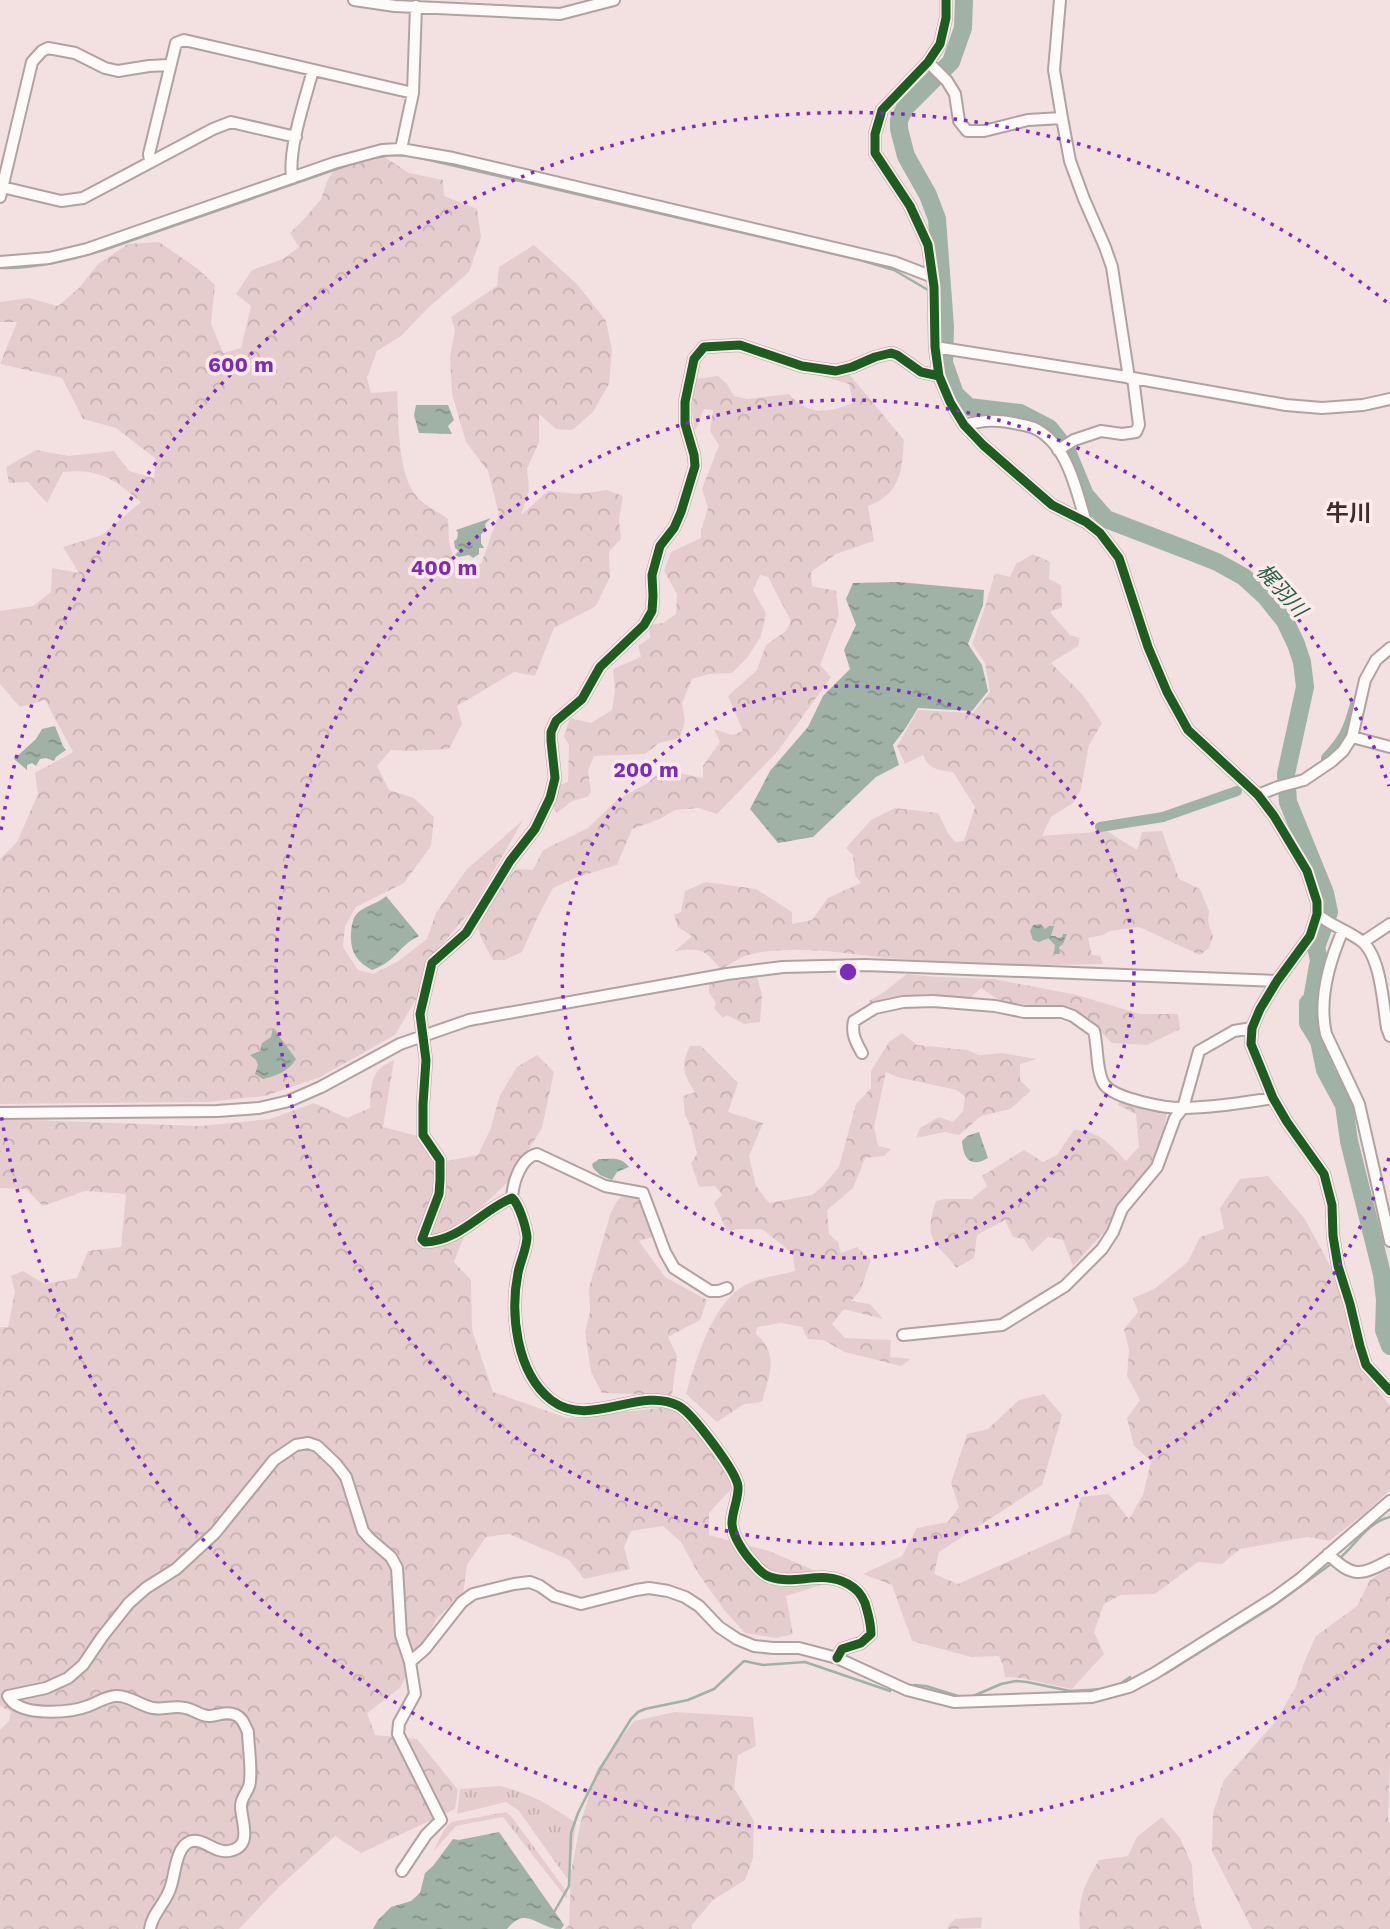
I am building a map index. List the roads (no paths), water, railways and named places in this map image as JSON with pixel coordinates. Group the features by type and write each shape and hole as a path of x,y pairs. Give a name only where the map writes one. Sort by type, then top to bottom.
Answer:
{"street":[{"path":"354,0 395,6 560,14 614,0"},
{"path":"946,0 946,18 940,44 930,64 882,110 874,134 875,153 910,206 928,245 933,277 939,376 964,425 1052,505 1086,522 1100,533 1119,558 1148,647 1167,692 1188,730 1258,795 1307,871 1320,917 1260,1009 1252,1028 1251,1044 1273,1098 1324,1174 1332,1205 1338,1266 1360,1346 1366,1365 1390,1391"},
{"path":"1059,449 1074,440 1101,431 1122,434 1136,432 1139,425 1112,267 1070,160 1062,118 1054,70 1060,0"},
{"path":"401,149 414,93 416,6"},
{"path":"150,162 149,154 170,65 176,44 184,40 414,93"},
{"path":"170,65 118,71 105,68 75,53 48,48 42,51 32,62 5,153 1,192 61,201 83,198 231,122 296,137"},
{"path":"930,64 947,81 955,94 959,121 967,131 984,131 1028,120 1062,118"},
{"path":"292,178 290,167 313,70"},
{"path":"0,262 49,258 87,249 334,163 382,150 401,149 480,164 894,262 933,277"},
{"path":"512,1198 447,1238 425,1242 422,1239 439,1194 440,1160 423,1135 426,1060 420,1014 432,963 466,933 510,861 535,829 550,798 555,778 551,732 556,721 582,699 600,667 644,625 652,611 652,575 660,546 674,528 681,512 695,466 685,424 685,402 694,359 704,347 740,345 802,366 836,371 891,353 921,372 939,376"},
{"path":"937,347 1286,405 1322,408 1363,405 1390,399"},
{"path":"964,425 985,419 1012,422 1033,427 1047,436 1059,449 1071,474 1086,522"},
{"path":"1258,795 1304,780 1343,751 1352,737 1366,680 1376,660 1390,648"},
{"path":"1352,737 1390,747"},
{"path":"1320,917 1363,942 1375,960 1390,1036"},
{"path":"1363,942 1390,924"},
{"path":"1341,929 1327,974 1324,1023 1326,1034 1359,1104 1390,1241"},
{"path":"0,1113 217,1111 259,1108 289,1101 321,1087 400,1044 469,1020 727,974 783,967 865,965 1277,981"},
{"path":"862,1053 854,1038 854,1021 875,1008 894,1004 933,1001 995,1006 1024,1013 1062,1012 1073,1016 1094,1031 1101,1081 1107,1088 1129,1099 1183,1108 1273,1098"},
{"path":"903,1335 1002,1325 1065,1286 1102,1249 1113,1232 1122,1209 1157,1167 1175,1118 1183,1108 1199,1051 1234,1031 1252,1028"},
{"path":"512,1198 513,1184 526,1160 537,1154 605,1186 643,1193 665,1252 674,1268 710,1291 727,1288"},
{"path":"512,1198 517,1202 527,1237 514,1297 516,1328 519,1348 540,1387 551,1400 578,1412 649,1401 666,1401 682,1407 710,1439 735,1479 738,1488 732,1522 733,1533 751,1562 771,1577 790,1580 838,1578 862,1594 871,1622 871,1634 861,1643 842,1649 837,1658"},
{"path":"150,1929 170,1890 185,1845 198,1841 219,1852 228,1852 244,1841 246,1835 241,1807 250,1779 248,1732 240,1717 224,1713 201,1715 189,1708 178,1706 154,1708 120,1696 69,1711 35,1711 14,1704 8,1696 46,1688 68,1678 83,1665 130,1602 176,1569 215,1534 274,1460 296,1445 308,1443 317,1446 336,1464 346,1477 363,1531 391,1557 397,1568 401,1634 410,1662 415,1694 399,1723 398,1734 441,1820 426,1836 402,1871"},
{"path":"410,1662 425,1649 462,1602 473,1594 530,1582 554,1596 581,1604 649,1588 685,1597 699,1606 719,1627 754,1646 799,1648 837,1658 907,1690 954,1702 1092,1697 1129,1687 1155,1673 1274,1598 1333,1559 1390,1501"},
{"path":"1333,1559 1343,1569 1353,1573 1374,1569 1390,1560"}],"water":[{"path":"416,405 448,405 454,420 448,426 452,434 419,433 414,415"},
{"path":"491,518 481,534 484,548 479,548 479,554 473,558 469,555 455,555 459,551 455,548 454,541 457,539 456,530"},
{"path":"899,582 984,590 983,605 968,644 982,665 988,691 972,711 918,708 893,745 899,765 876,777 813,837 778,843 750,809 770,771 808,727 823,696 850,669 844,650 856,625 846,599 853,583"},
{"path":"55,726 66,750 54,761 40,759 36,766 32,763 27,765 27,770 14,759 36,739 42,729"},
{"path":"386,896 419,936 387,962 372,970 358,960 353,951 352,924 360,911"},
{"path":"1041,924 1045,929 1054,926 1051,936 1058,938 1067,934 1059,947 1060,954 1054,954 1055,945 1048,938 1039,942 1033,940 1030,931 1033,925"},
{"path":"273,1028 296,1059 282,1072 263,1079 255,1074 258,1065 250,1055 260,1051 262,1043 271,1037"},
{"path":"979,1132 988,1158 973,1162 966,1157 962,1141"},
{"path":"599,1159 619,1160 629,1167 617,1172 612,1180 600,1175 593,1168 592,1164"},
{"path":"499,1832 564,1925 561,1929 520,1918 507,1929 373,1929 391,1907 411,1901 420,1893 425,1873 453,1839"}],"waterway":[{"name":"梶羽川","path":"964,0 963,28 951,62 905,108 899,120 906,156 928,195 937,219 945,327 944,363 955,394 969,407 1020,413 1049,428 1066,449 1085,495 1106,519 1217,562 1244,577 1265,596 1285,621 1296,644 1302,662 1305,687 1286,774 1288,802 1325,893 1329,912 1316,947 1319,960 1312,999 1308,1003 1308,1023 1319,1041 1325,1070 1344,1105 1349,1141 1382,1274 1384,1330 1390,1346"},
{"path":"367,159 392,155 412,156 860,260 894,270 928,290"},
{"path":"0,268 40,265 104,250 351,164"},
{"path":"1326,758 1345,734 1355,704"},
{"path":"1100,827 1163,817 1237,791"},
{"path":"1340,1558 1369,1528 1390,1517"},
{"path":"1165,1674 1272,1607 1331,1564"},
{"path":"553,1914 569,1886 571,1833 578,1813 600,1769 638,1712 688,1700 714,1689 744,1661 763,1665 805,1662 890,1691"},
{"path":"1120,1684 1130,1677"},
{"path":"971,1697 1001,1684 1016,1681 1070,1691 1104,1689"},
{"path":"914,1685 961,1697"}],"district":[{"name":"牛川","path":"1349,513"}]}
